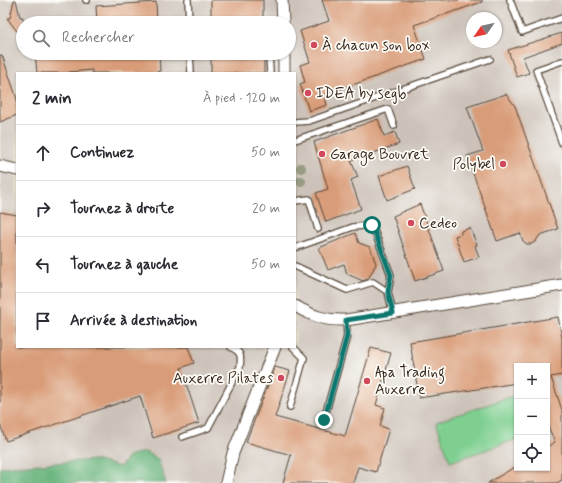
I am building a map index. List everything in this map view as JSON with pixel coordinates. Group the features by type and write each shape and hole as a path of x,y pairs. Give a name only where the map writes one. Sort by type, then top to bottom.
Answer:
{"street":[{"path":"282,0 283,16"},
{"path":"284,60 284,72"},
{"path":"0,166 16,170"},
{"path":"296,306 319,318 346,320 562,285"},
{"path":"226,483 233,453 275,348"}],"lane":[{"path":"188,0 189,16"},
{"path":"510,0 522,32 562,18"},
{"path":"296,122 309,120 490,59"},
{"path":"190,60 191,72"},
{"path":"269,60 270,72"},
{"path":"562,61 536,70 562,143"},
{"path":"296,140 388,109 394,126"},
{"path":"296,201 309,199 318,229"},
{"path":"296,248 353,227 372,225 391,275 388,292 393,313"},
{"path":"296,266 347,290 373,282 388,292"},
{"path":"324,420 347,336 346,320"},
{"path":"182,437 208,428 240,367 241,356 238,351 233,348"},
{"path":"290,407 304,358 294,348"}],"shaded area":[{"path":"0,0 562,0 562,483 0,483"}],"green space":[{"path":"513,396 514,440 450,462 436,422"},
{"path":"145,452 158,459 166,483 0,483 0,467 94,460 120,467 130,455"}],"building":[{"path":"14,0 16,0 20,16 16,16 16,30 7,18 10,18"},
{"path":"211,0 263,0 263,16 211,16"},
{"path":"322,0 482,0 482,2 414,25 426,59 324,95 327,105 309,111 300,84 305,82 300,65 310,62 300,31 329,21"},
{"path":"156,2 157,16 97,16 96,6"},
{"path":"562,33 562,43 523,57 529,73 517,77 508,50"},
{"path":"0,55 2,55 16,96 16,115 0,122"},
{"path":"36,60 159,60 160,71 92,72 92,70 37,72"},
{"path":"211,60 264,60 264,72 211,72"},
{"name":"Polybel","path":"506,94 515,106 558,229 540,235 535,242 531,244 527,244 523,241 520,233 497,241 467,156 483,151 467,107"},
{"path":"378,119 384,136 395,132 399,144 351,161 358,177 351,180 361,209 326,222 316,193 328,189 314,142"},
{"path":"407,166 415,189 387,200 379,176"},
{"name":"Cedeo","path":"420,204 444,271 415,281 393,216"},
{"path":"0,212 16,215 16,348 188,348 194,363 181,368 199,423 153,438 140,396 6,441 0,424"},
{"path":"470,228 477,245 475,246 479,257 464,262 455,236 461,234 461,231"},
{"path":"355,233 359,243 370,247 376,264 368,279 363,281 347,274 344,264 328,270 319,248"},
{"path":"558,317 562,338 562,375 551,377 562,410 562,480 557,483 488,483 513,468 514,471 550,471 550,445 555,442 550,431 550,363 514,363 514,383 419,398 410,342"},
{"path":"371,348 391,353 376,405 385,408 380,426 389,429 376,472 358,467 353,483 283,483 291,455 246,442 275,367 290,371 275,417 345,436"}],"place":[{"name":"À chacun son box","path":"314,45"},
{"name":"IDEA by segb","path":"308,93"},
{"name":"Garage Bouvret","path":"322,154"},
{"name":"Polybel","path":"503,164"},
{"name":"Cedeo","path":"411,223"},
{"name":"Auxerre Pilates","path":"281,378"},
{"name":"Apa Trading Auxerre","path":"367,381"}],"route":[{"path":"324,420 347,336 346,320 393,313 388,292 391,275 372,225"}]}
